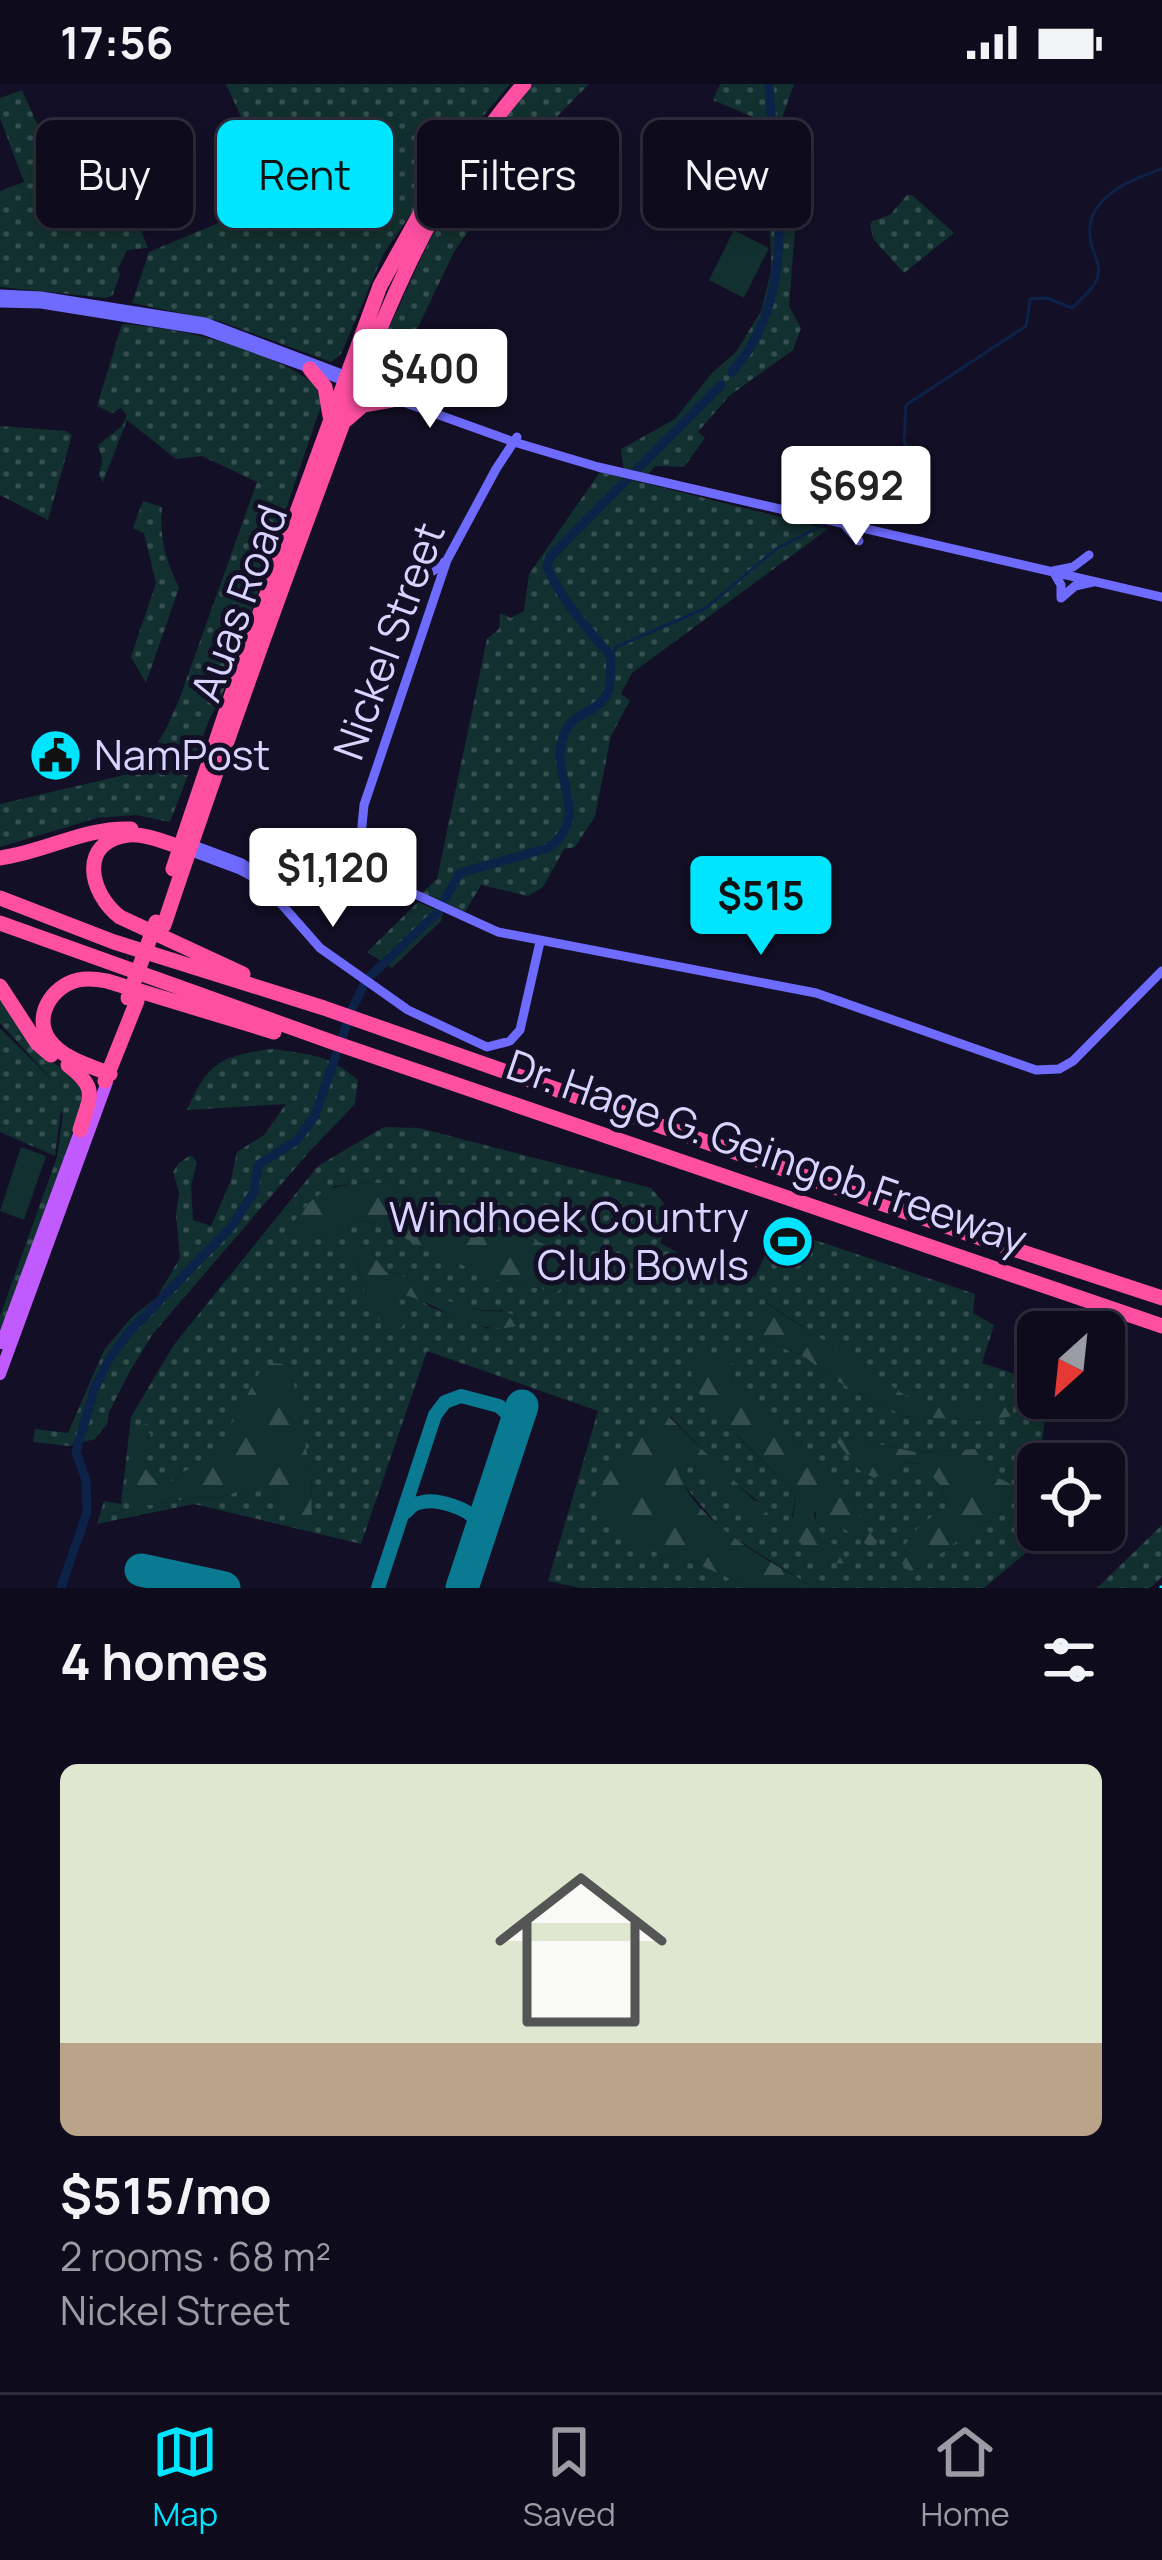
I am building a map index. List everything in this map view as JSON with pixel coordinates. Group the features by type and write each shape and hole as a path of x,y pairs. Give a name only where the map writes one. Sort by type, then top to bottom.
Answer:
{"highway":[{"name":"Auas Road","path":"351,381 352,358 402,244 454,160 513,84"},
{"name":"Auas Road","path":"104,1076 160,923 253,632 351,381 449,188 524,84"},
{"path":"310,369 325,387 337,420 363,405 394,397 375,368 374,341"},
{"path":"328,368 352,358"},
{"path":"0,858 41,850 101,829 143,830 185,846"},
{"path":"185,846 136,835 112,840 97,856 94,885 108,908 120,917 289,997"},
{"path":"136,835 159,844 167,853 170,878"},
{"name":"Auas Road","path":"160,923 170,878 185,846"},
{"path":"0,898 114,941 289,997"},
{"name":"Dr. Hage G. Geingob Freeway","path":"0,922 341,1045 1162,1326"},
{"path":"104,1076 62,1052 45,1032 48,1001 78,980 107,981 416,1070"},
{"path":"0,986 37,1043 85,1078 89,1089 80,1130"},
{"name":"Dr. Hage G. Geingob Freeway","path":"289,997 1162,1298"},
{"path":"68,1065 104,1076"}],"main road":[{"name":"Auas Road","path":"0,1350 104,1076"},
{"name":"Auas Road","path":"0,1375 104,1076"}],"street":[{"path":"0,298 41,296 205,322 351,381"},
{"path":"0,298 185,326 533,448 1162,597"},
{"path":"394,397 609,468"},
{"path":"490,434 500,447 501,461"},
{"name":"Nickel Street","path":"516,440 447,560 364,806 360,829 366,856 376,872 394,885 514,938 816,993 1036,1070 1065,1067 1162,971"},
{"path":"501,461 519,448 533,448"},
{"path":"843,522 859,542 880,531"},
{"path":"1053,571 1073,567 1089,555 1091,572 1100,582"},
{"path":"417,573 433,571 447,560"},
{"path":"1053,571 1061,598 1075,586 1100,582"},
{"path":"185,846 254,870 320,948 408,1010 478,1044 494,1047 510,1041 520,1030 540,942"},
{"path":"514,938 530,947 532,970"},
{"path":"532,970 545,951 565,947"}],"green space":[{"path":"226,84 510,84 480,120 417,120 417,205 384,253 341,354 331,362 219,321 132,303 149,252 217,224 217,228 393,228 393,120 242,120"},
{"path":"533,84 589,84 554,120 505,120"},
{"path":"720,84 794,84 782,120 760,120 713,100"},
{"path":"22,90 36,121 36,228 140,228 148,248 127,250 113,295 0,287 0,191 24,182 0,118 0,98"},
{"path":"907,195 954,233 904,273 874,240 870,226 890,215"},
{"path":"437,228 471,228 454,252 408,348 403,366 409,378 398,390 386,376 380,353"},
{"path":"769,228 797,228 789,306 801,328 793,350 729,396 698,432 705,438 684,467 655,466 645,478 624,472 621,449 675,419 712,373 736,352 761,311 771,251"},
{"path":"734,230 769,248 744,298 709,280"},
{"path":"122,324 197,335 249,350 316,385 321,406 231,671 170,822 136,815 97,818 0,847 0,804 137,772 164,733 179,700 257,482 202,456 176,459 127,420 103,482 98,445 121,427 127,415 121,408 112,413 97,406"},
{"path":"0,426 72,435 48,520 0,495"},
{"path":"600,472 828,529 632,673 621,694 630,700 611,736 595,816 575,847 564,849 543,887 528,896 481,885 465,912 422,893 437,879 487,639 499,629 500,613 511,618 524,611 529,574"},
{"path":"143,501 162,507 164,549 179,588 146,683 131,657 156,583 144,533 133,528"},
{"path":"418,902 443,913 441,921 392,968 367,952"},
{"path":"0,993 32,1041 75,1078 82,1090 61,1167 0,1335 0,1316 57,1157 63,1115 61,1110 55,1156 0,1132 0,1028 54,1082 0,1023"},
{"path":"273,1049 318,1057 347,1071 358,1080 355,1104 152,1335 95,1439 69,1446 33,1442 35,1429 68,1433 104,1350 157,1297 180,1258 179,1193 173,1172 179,1163 191,1155 197,1162 191,1186 193,1220 211,1226 231,1180 237,1152 264,1135 286,1104 187,1110 202,1081 229,1058"},
{"path":"384,1127 419,1128 651,1188 664,1203 661,1212 666,1227 660,1243 693,1261 695,1270 713,1279 728,1266 755,1277 770,1245 798,1255 806,1237 975,1294 973,1313 994,1325 982,1363 1017,1375 1017,1419 1045,1419 1042,1443 1017,1443 1017,1551 1028,1551 984,1588 814,1588 722,1530 682,1483 675,1468 693,1463 710,1478 760,1503 670,1416 659,1554 692,1562 753,1588 580,1588 548,1581 598,1411 427,1351 361,1544 194,1504 97,1524 104,1501 121,1504 131,1417 173,1346 318,1166","holes":["414,1185 416,1197 405,1195 394,1207 527,1238 563,1254 557,1292 498,1280 378,1223 358,1221 318,1238 307,1234 334,1186","351,1254 373,1255 386,1272 403,1276 446,1301 503,1310 489,1329 397,1293 411,1315 401,1327 380,1320 365,1293","767,1303 907,1399 932,1407 969,1407 980,1421 904,1416 831,1378 806,1358 758,1337 759,1308","716,1355 734,1368 731,1383 752,1408 803,1448 848,1495 877,1541 870,1547 817,1509 818,1529 843,1552 792,1517 796,1494 737,1436","290,1373 311,1474 312,1522 291,1514 269,1487 152,1505 131,1447 151,1433 142,1460 146,1471 158,1484 171,1482 187,1470 210,1463","840,1436 916,1452 975,1449 981,1481 1004,1512 916,1570 947,1508 942,1487 921,1463 904,1464"]},
{"path":"21,1147 46,1156 24,1220 0,1211"},
{"path":"370,1183 425,1190 416,1197 405,1195 395,1206 399,1209 509,1232 550,1247 569,1259 571,1281 557,1292 498,1280 426,1250 378,1223 358,1221 318,1238 307,1234 287,1241 284,1236 318,1195"},
{"path":"354,1244 373,1255 386,1272 454,1303 512,1314 517,1317 516,1326 470,1323 398,1293 398,1301 411,1315 401,1328 379,1320 351,1254"},
{"path":"766,1303 914,1400 939,1407 1003,1403 1013,1405 1013,1416 980,1421 904,1416 831,1378 806,1358 758,1337 753,1324 759,1307"},
{"path":"716,1355 730,1360 734,1368 731,1383 743,1396 836,1478 876,1545 870,1547 817,1510 817,1525 847,1563 823,1560 791,1533 796,1494 711,1409 691,1382 692,1359"},
{"path":"282,1364 294,1384 311,1474 312,1522 308,1527 269,1487 220,1498 136,1505 125,1493 131,1446 142,1425 148,1424 149,1433 144,1466 158,1483 171,1482 193,1466 210,1463 262,1368"},
{"path":"665,1413 768,1514 767,1521 763,1527 693,1463 676,1468 699,1506 734,1538 814,1588 753,1588 692,1562 659,1554 614,1532 588,1508 632,1439"},
{"path":"834,1438 916,1452 975,1449 982,1462 981,1480 996,1478 1013,1486 1017,1489 1013,1502 925,1566 910,1571 900,1562 905,1545 916,1530 947,1508 942,1487 920,1463 904,1464 874,1478 858,1469"},
{"path":"1162,1525 1162,1577 1150,1588 1097,1588"}],"waterway":[{"path":"732,372 754,341 776,271 778,197 769,84"},
{"path":"839,516 913,466 915,456 904,442 906,405 1026,326 1030,299 1047,298 1072,308 1086,294 1098,274 1091,243 1093,214 1122,186 1162,169"},
{"path":"352,1009 367,979 437,913 460,873 548,848 562,835 569,808 560,748 569,725 607,694 611,656 560,591 547,567 549,558 721,385"},
{"path":"611,656 616,647 706,608 776,549 823,525"},
{"path":"343,1035 347,1023"},
{"path":"61,1588 87,1512 86,1480 76,1452 94,1390 109,1359 231,1227 254,1192 258,1165 296,1141 315,1116 336,1055"}],"taxiway":[{"path":"378,1588 435,1415 445,1402 461,1396 499,1406 513,1419 513,1433"},
{"path":"406,1512 429,1501 461,1509 477,1522 478,1541"},
{"path":"203,1588 204,1583"}],"runway":[{"path":"462,1588 522,1406"},
{"path":"141,1570 224,1588"}],"place":[{"name":"NamPost","path":"55,755"},
{"name":"Windhoek Country Club Bowls","path":"788,1241"}]}
